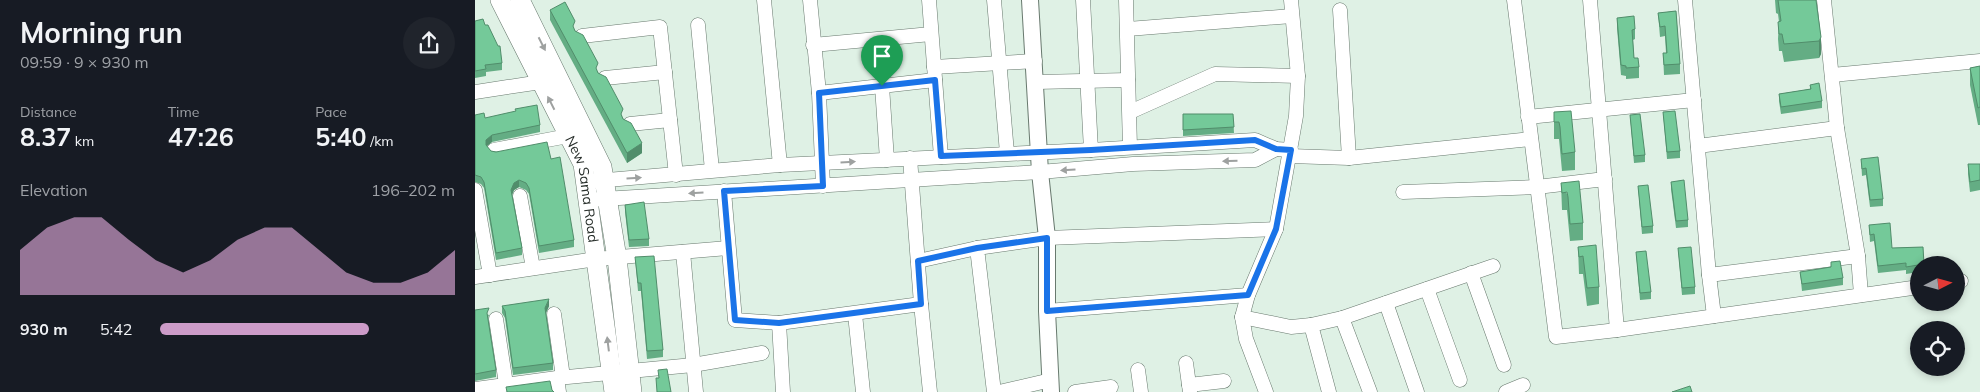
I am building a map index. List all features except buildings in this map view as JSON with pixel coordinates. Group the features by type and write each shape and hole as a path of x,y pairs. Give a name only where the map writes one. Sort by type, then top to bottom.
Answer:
{"main road":[{"name":"New Sama Road","path":"520,0 599,157 617,258 618,379"},
{"name":"New Sama Road","path":"500,1 583,164 596,259 618,379 632,392"}],"street":[{"path":"500,1 527,0"},
{"path":"764,0 780,166"},
{"path":"810,0 819,93 823,186"},
{"path":"929,0 941,156"},
{"path":"994,0 1007,153"},
{"path":"999,392 1051,386 1047,311 1047,238 1040,172 1030,0"},
{"path":"1083,0 1091,150"},
{"path":"1127,0 1130,147"},
{"path":"1266,392 1246,339 1242,317 1248,295 1276,229 1291,153 1298,99 1298,76 1291,0"},
{"path":"1514,0 1556,337 1910,288"},
{"path":"1590,0 1617,330"},
{"path":"1685,0 1714,316"},
{"path":"1824,0 1837,128 1858,256 1861,295"},
{"path":"1340,10 1349,158"},
{"path":"1128,29 1291,16"},
{"path":"698,25 712,170"},
{"path":"582,36 660,27 676,175"},
{"path":"813,45 931,34"},
{"path":"819,93 882,86 934,74 999,63 1035,61"},
{"path":"1832,75 1980,61"},
{"path":"605,78 665,72"},
{"path":"1130,112 1215,74 1298,76"},
{"path":"1036,82 1128,80"},
{"path":"475,92 541,82"},
{"path":"882,86 887,160"},
{"path":"1528,117 1694,100"},
{"path":"630,124 670,120"},
{"path":"1698,146 1837,128"},
{"path":"494,150 568,136"},
{"path":"586,191 712,170 941,156 1039,153 1255,140 1291,153 1349,158 1531,139"},
{"path":"606,189 724,191 823,186 1133,164 1255,160 1276,149"},
{"path":"910,158 930,392"},
{"path":"1403,192 1537,187 1605,179"},
{"path":"475,190 490,275"},
{"path":"724,191 735,320 779,323 921,304"},
{"path":"520,196 533,268"},
{"path":"918,261 977,248 1047,238 1276,229"},
{"path":"475,277 596,259 728,248"},
{"path":"977,248 994,392"},
{"path":"683,252 696,392"},
{"path":"1709,275 1858,256"},
{"path":"1242,317 1291,327 1311,325 1342,318 1493,266"},
{"path":"1471,274 1504,365"},
{"path":"1427,289 1460,380"},
{"path":"1047,311 1248,295"},
{"path":"1386,303 1417,392"},
{"path":"554,314 560,377 559,392"},
{"path":"855,314 863,392"},
{"path":"1342,318 1370,392"},
{"path":"496,319 503,387"},
{"path":"779,323 783,392"},
{"path":"1311,325 1329,392"},
{"path":"475,389 503,387 560,377 618,379 762,353"},
{"path":"1186,363 1189,388 1224,381"},
{"path":"1138,370 1141,392"},
{"path":"1506,392 1523,385"},
{"path":"1075,392 1111,387"}],"route":[{"path":"935,80 941,156 1039,153 1255,140 1276,149 1291,150 1276,229 1248,295 1047,311 1047,238 977,248 918,261 921,304 779,323 735,320 724,191 823,186 819,93 882,86 935,80"}]}
